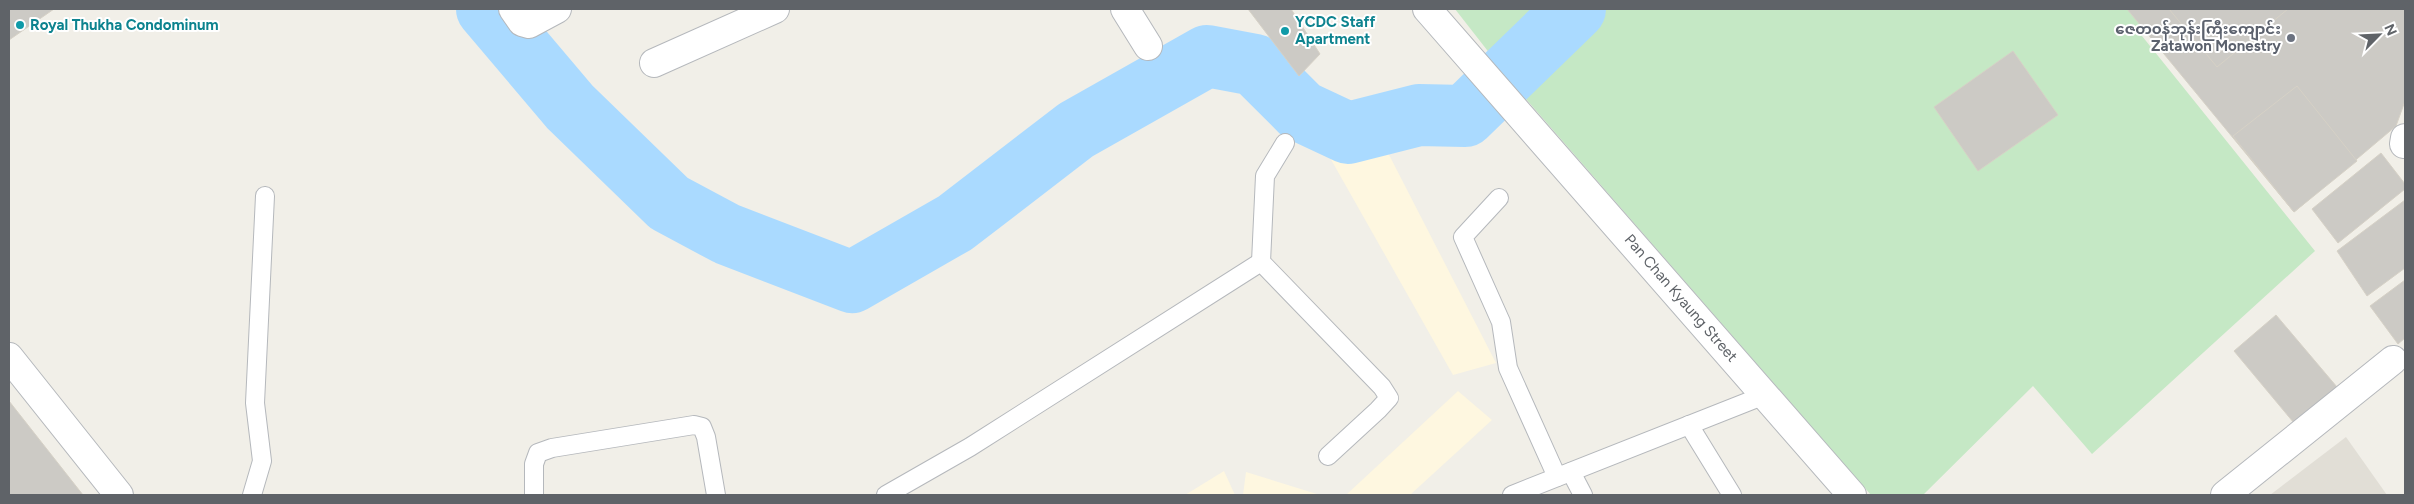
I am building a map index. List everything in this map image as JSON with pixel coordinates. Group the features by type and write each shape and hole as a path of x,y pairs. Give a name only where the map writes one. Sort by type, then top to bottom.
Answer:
{"street":[{"path":"520,17 557,9"},
{"path":"654,63 775,9"},
{"path":"1125,9 1148,46"},
{"name":"Pan Chan Kyaung Street","path":"1427,9 1852,495"},
{"path":"9,357 119,495"},
{"path":"2225,495 2393,360"}],"lane":[{"path":"1285,143 1265,176 1261,262 1382,387 1389,398 1328,456"},
{"path":"252,495 262,461 255,403 266,196"},
{"path":"1499,198 1463,237 1501,322 1508,368 1564,475 1582,495"},
{"path":"886,495 970,447 1261,262"},
{"path":"1512,495 1765,394"},
{"path":"534,495 534,464 538,453 552,448 694,425 702,427 706,437 716,495"},
{"path":"1689,425 1732,495"}],"shaded area":[{"path":"1384,145 1496,363 1453,375 1329,156"},
{"path":"1458,391 1492,420 1410,495 1347,494"},
{"path":"2346,437 2387,495 2270,495"},
{"path":"1224,471 1235,495 1185,495"},
{"path":"1246,472 1320,495 1243,495"}],"green space":[{"path":"1455,9 2165,9 2142,36 2315,251 2092,454 2033,386 1923,495 1871,495 1519,91"}],"building":[{"name":"Royal Thukha Condominum","path":"9,9 54,9 9,40"},
{"name":"YCDC Staff Apartment","path":"1248,9 1291,9 1320,54 1299,76"},
{"path":"2127,9 2405,9 2405,101 2396,126 2294,212"},
{"path":"2169,9 2288,9 2217,67"},
{"path":"2013,51 2058,115 1978,171 1934,107"},
{"path":"2297,86 2357,161 2294,212 2233,136"},
{"path":"2381,153 2405,184 2405,189 2338,243 2312,209"},
{"path":"2405,200 2405,268 2367,296 2337,251"},
{"path":"2405,280 2405,338 2398,344 2370,306"},
{"path":"2276,315 2337,387 2294,423 2234,351"},
{"path":"9,401 83,495 9,495"}],"waterway":[{"path":"487,9 570,107 669,203 727,234 852,282 955,223 1076,130 1207,56 1255,65 1301,111 1348,133 1419,115 1465,116 1575,9"}],"place":[{"name":"Royal Thukha Condominum","path":"20,25"},
{"name":"YCDC Staff Apartment","path":"1285,31"},
{"name":"ဇေတ၀န်ဘုန်းကြီးကျောင်း Zatawon Monestry","path":"2291,38"}]}
